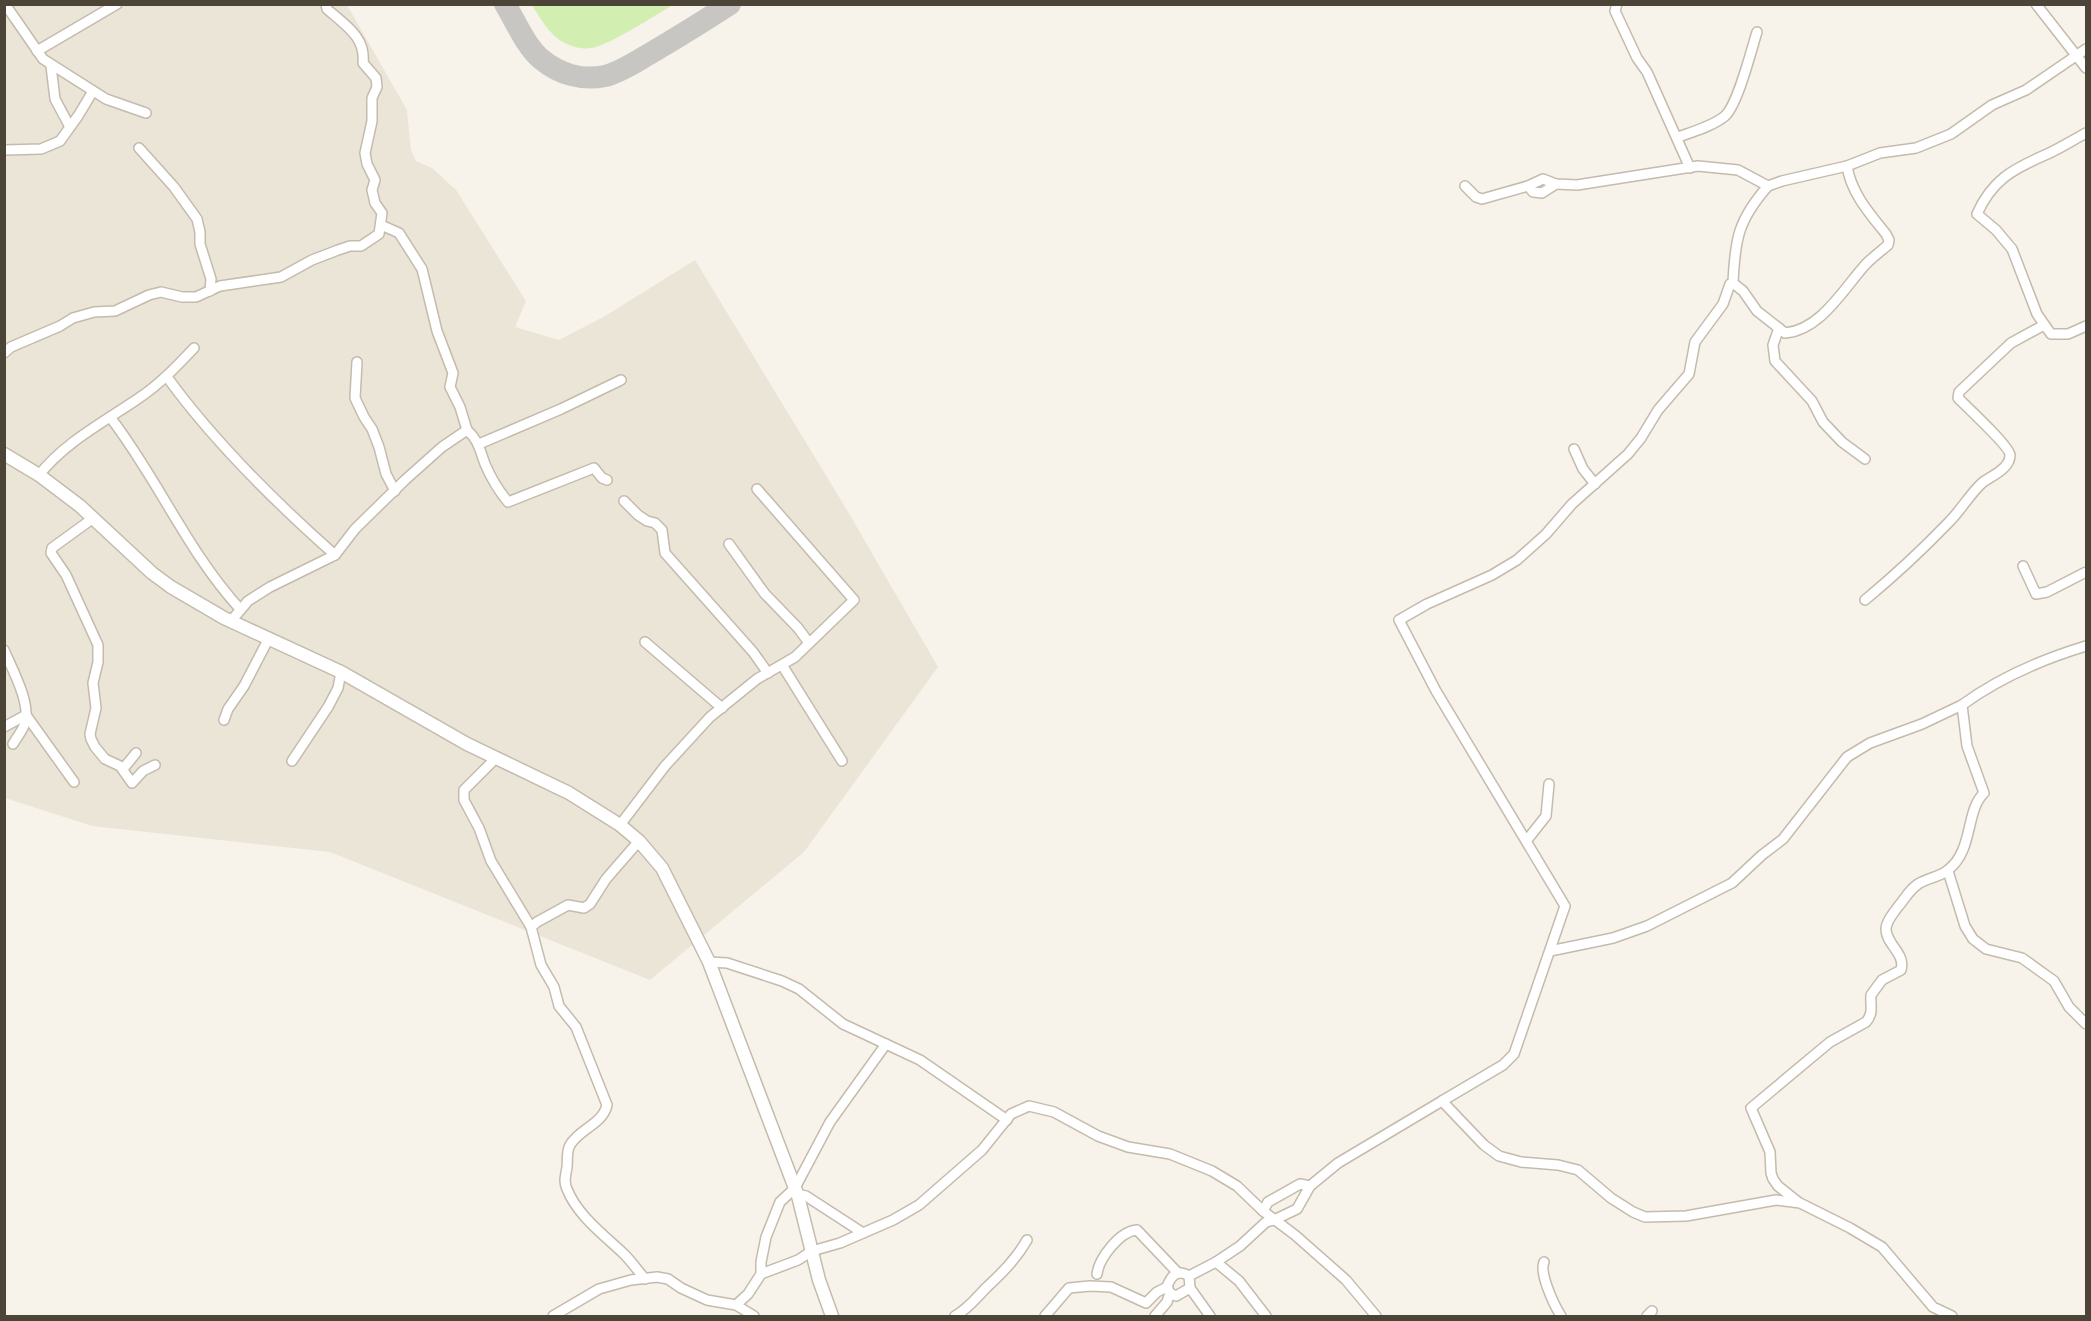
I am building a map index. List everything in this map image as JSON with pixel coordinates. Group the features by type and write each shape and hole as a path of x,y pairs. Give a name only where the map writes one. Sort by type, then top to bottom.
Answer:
{"street":[{"path":"5,4 51,66 73,76 93,91 119,105 146,113"},
{"path":"38,51 117,4"},
{"path":"4,353 11,347 73,318 94,312 115,311 148,295 161,292 182,297 196,297 231,284 280,277 312,260 338,250 350,246 361,246 379,234 382,213 375,203 372,190 375,180 367,164 365,153 372,121 372,98 377,87 376,78 363,63 364,52 359,40 349,27 327,9 326,4"},
{"path":"1617,4 1615,11 1678,137 1690,168"},
{"path":"2036,4 2086,68"},
{"path":"1678,137 1725,116 1732,105 1757,32"},
{"path":"1189,1276 1240,1246 1266,1222 1297,1209 1310,1186 1338,1163 1503,1065 1514,1054 1565,906 1436,691 1399,620 1464,585 1492,575 1517,560 1546,534 1572,504 1628,454 1659,410 1689,374 1695,342 1723,304 1730,284 1733,283 1741,223 1768,186 1847,166 1880,153 1916,147 1951,134 1992,105 2026,90 2086,49"},
{"path":"51,66 55,99 70,127"},
{"path":"4,150 45,148 60,141 93,91"},
{"path":"2086,133 2022,164 2001,178 1989,191 1977,214 1996,230 2012,249 2037,314 2051,334 2068,334 2086,326"},
{"path":"140,148 174,187 197,219 200,244 211,279 210,291"},
{"path":"1465,186 1482,200 1528,186 1533,192 1542,193 1556,184 1577,185 1698,166 1738,170 1768,186"},
{"path":"1733,283 1743,291 1757,311 1785,333 1804,328 1825,312 1868,262 1888,245 1889,240 1862,204 1848,175 1847,166"},
{"path":"381,225 399,234 422,269 437,331 453,373 450,387 460,407 467,430 479,444 496,487 508,502 591,468 607,480"},
{"path":"1865,600 1949,522 1983,482 2000,472 2010,458 2010,452 2002,441 1958,398 1959,392 2011,343 2044,325"},
{"path":"1779,328 1773,345 1775,361 1812,401 1823,422 1842,442 1865,459"},
{"path":"39,475 68,446 167,377 195,348"},
{"path":"357,362 357,404 372,429 386,474 395,490"},
{"path":"167,377 217,440 304,528 335,555"},
{"path":"479,444 561,410 621,380"},
{"path":"110,417 140,459 190,544 219,586 240,609"},
{"path":"231,621 248,601 270,587 335,555 355,529 395,490 442,447 467,430"},
{"path":"1574,449 1583,469 1595,484"},
{"path":"4,454 39,475 80,506 163,581 231,621 341,672 458,739 569,793 620,825 639,841 662,868 709,962 796,1191 819,1280 832,1317"},
{"path":"620,825 665,765 710,717 757,679 795,657 854,600 757,489"},
{"path":"624,501 638,515 647,521 656,523 662,530 665,553 753,652 768,673"},
{"path":"92,519 52,548 51,553 66,575 98,645 98,662 93,683 96,708 91,739 105,759 123,769 132,783 143,771 155,765"},
{"path":"729,544 765,594 798,628 809,644"},
{"path":"2024,567 2036,594 2047,592 2086,572"},
{"path":"225,720 228,709 244,686 269,638"},
{"path":"645,642 722,708"},
{"path":"1550,951 1613,938 1647,926 1732,883 1783,839 1847,757 1870,743 1922,724 1962,705 1974,696 2043,659 2086,646"},
{"path":"4,650 24,701 26,715 24,725 13,744"},
{"path":"782,665 842,761"},
{"path":"292,761 328,707 338,688 341,672"},
{"path":"1952,1317 1933,1307 1882,1246 1800,1203 1778,1186 1771,1173 1770,1152 1751,1108 1830,1042 1855,1030 1870,1018 1871,994 1882,980 1902,970 1902,959 1887,936 1886,927 1890,917 1907,893 1920,883 1948,871 1964,849 1976,800 1984,793 1967,746 1962,705"},
{"path":"4,727 26,715"},
{"path":"26,715 74,782"},
{"path":"123,769 136,753"},
{"path":"496,758 464,790 464,800 479,828 491,861 531,927 541,965 554,987 559,1006 576,1026 607,1105 599,1118 570,1145 564,1176 566,1188 577,1206 645,1279"},
{"path":"1527,840 1546,816 1549,784"},
{"path":"531,927 568,905 584,908 590,904 606,879 639,841"},
{"path":"1948,871 1965,926 1973,939 1986,948 2022,958 2054,981 2069,1007 2086,1024"},
{"path":"709,962 727,963 799,989 843,1023 920,1060 1007,1120"},
{"path":"736,1305 748,1294 761,1274 766,1237 780,1202 796,1191 831,1122 886,1044"},
{"path":"1442,1101 1484,1145 1499,1156 1521,1162 1558,1165 1578,1170 1611,1198 1645,1217 1686,1216 1776,1200 1800,1203"},
{"path":"761,1274 798,1260 812,1251 840,1243 920,1205 982,1150 1011,1114 1029,1106 1054,1112 1098,1136 1128,1147 1170,1154 1212,1171 1237,1186 1263,1211 1295,1235 1346,1280 1376,1317"},
{"path":"1263,1211 1268,1202 1300,1184 1310,1186"},
{"path":"796,1191 863,1233"},
{"path":"1087,1286 1088,1279 1097,1274 1100,1263 1115,1243 1132,1230 1137,1230 1147,1239 1178,1273"},
{"path":"955,1317 976,1301 999,1277 1016,1258 1027,1240"},
{"path":"1216,1262 1239,1281 1266,1317"},
{"path":"1544,1262 1542,1270 1544,1278 1561,1317"},
{"path":"1155,1317 1167,1302 1170,1279 1184,1272 1189,1276 1190,1288 1210,1317"},
{"path":"1097,1274 1105,1286"},
{"path":"553,1317 599,1289 657,1277 668,1279 707,1300 736,1305 754,1317"},
{"path":"1045,1317 1070,1288 1105,1286 1125,1292 1146,1303 1157,1292 1169,1290"},
{"path":"1169,1290 1176,1296 1190,1288"}],"shaded area":[{"path":"5,5 347,5 407,110 411,150 416,161 432,168 456,190 526,301 515,327 559,340 605,316 695,260 847,510 938,667 804,852 650,980 330,852 92,826 5,798"}],"green space":[{"path":"532,5 673,5 609,42 591,48 582,48 557,38 546,27"}],"taxiway":[{"path":"505,4 525,40 541,59 555,69 588,78 605,76 623,69 730,4"}]}
